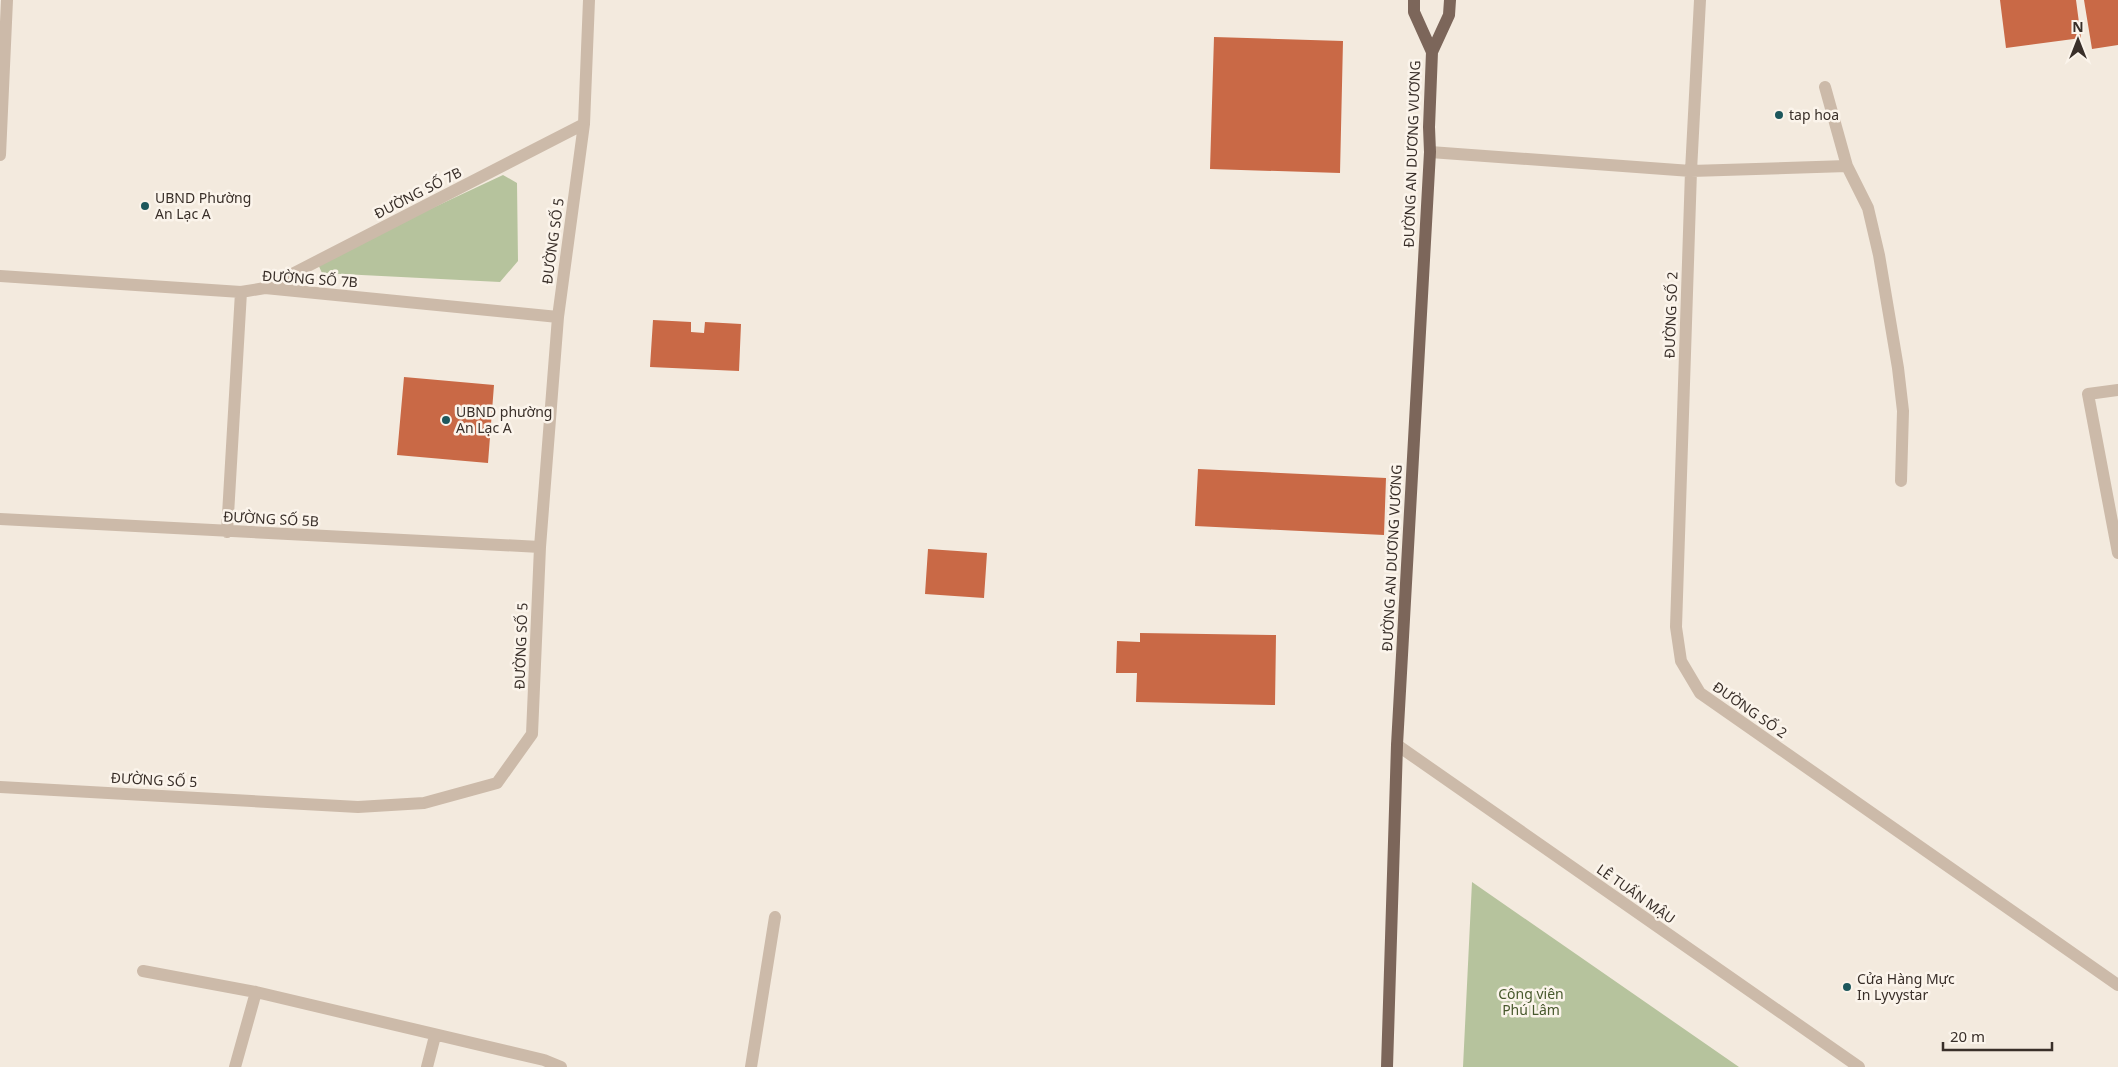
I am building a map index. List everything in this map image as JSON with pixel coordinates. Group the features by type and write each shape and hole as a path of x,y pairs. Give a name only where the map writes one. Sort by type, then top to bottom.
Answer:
{"main road":[{"name":"ĐƯỜNG AN DƯƠNG VƯƠNG","path":"1414,0 1414,12 1432,52"},
{"name":"ĐƯỜNG AN DƯƠNG VƯƠNG","path":"1387,1067 1396,745 1430,152 1432,52 1449,15 1450,0"}],"street":[{"path":"0,154 7,0"},
{"name":"ĐƯỜNG SỐ 5","path":"0,787 358,807 424,803 497,783 532,734 540,547 558,317 584,124 589,0"},
{"name":"ĐƯỜNG SỐ 2","path":"1700,0 1691,171 1676,627 1681,661 1700,693 2118,985"},
{"path":"1826,87 1847,166 1868,208 1879,255 1898,368 1903,411 1901,481"},
{"name":"ĐƯỜNG SỐ 7B","path":"265,288 584,124"},
{"path":"1430,152 1691,171 1847,166"},
{"name":"ĐƯỜNG SỐ 7B","path":"0,276 241,292 265,288 558,317"},
{"path":"227,532 241,292"},
{"path":"2118,390 2088,394 2118,553"},
{"name":"ĐƯỜNG SỐ 5B","path":"0,519 540,547"},
{"name":"LÊ TUẤN MẬU","path":"1396,745 1859,1067"},
{"path":"751,1067 775,917"},
{"path":"143,971 256,992 435,1036 544,1060 561,1067"},
{"path":"235,1067 256,992"},
{"path":"427,1067 435,1036"}],"green space":[{"path":"503,175 517,183 518,261 500,282 322,273 317,262"},
{"name":"Công viên Phú Lâm","path":"1472,882 1739,1067 1463,1067"}],"building":[{"path":"2000,0 2076,0 2081,38 2006,48"},
{"path":"2084,0 2118,0 2118,45 2092,49"},
{"path":"1214,37 1343,41 1340,173 1210,169"},
{"path":"653,320 691,322 691,332 704,333 705,322 741,324 739,371 650,367"},
{"name":"UBND phường An Lạc A","path":"404,377 494,385 488,463 397,455"},
{"path":"1198,469 1386,478 1384,535 1195,526"},
{"path":"928,549 987,553 984,598 925,594"},
{"path":"1140,633 1276,635 1275,705 1136,702 1137,673 1116,673 1117,641 1140,642"}],"place":[{"name":"tap hoa","path":"1779,115"},
{"name":"UBND Phường An Lạc A","path":"145,206"},
{"name":"UBND phường An Lạc A","path":"446,420"},
{"name":"Cửa Hàng Mực In Lyvystar","path":"1847,987"}]}
